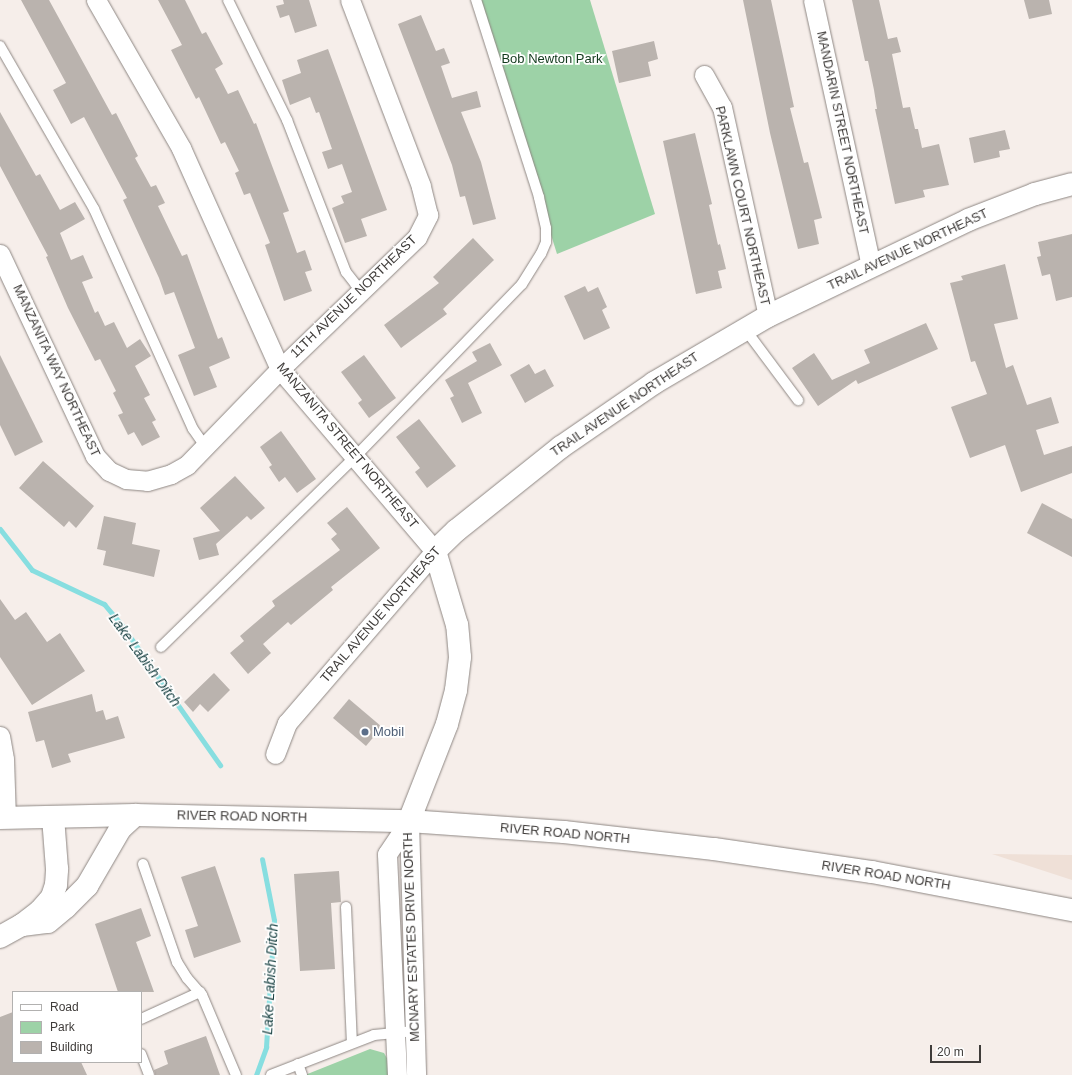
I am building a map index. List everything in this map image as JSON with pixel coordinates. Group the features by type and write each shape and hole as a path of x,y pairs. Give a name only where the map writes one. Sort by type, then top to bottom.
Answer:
{"main road":[{"name":"TRAIL AVENUE NORTHEAST","path":"435,551 456,530 561,447 654,383 745,329 768,316 871,266 1011,202 1072,184"},
{"name":"MANZANITA STREET NORTHEAST","path":"409,821 447,724 459,671 457,625 435,551"},
{"name":"RIVER ROAD NORTH","path":"3,818 135,815 409,821 564,832 714,849 872,872 1072,910"},
{"path":"22,925 48,922 66,907 87,886 120,829 135,815"},
{"path":"0,937 22,925 40,911 52,897 56,885 57,847 53,817"}],"street":[{"name":"MANZANITA STREET NORTHEAST","path":"96,0 181,148 280,369 435,551"},
{"name":"11TH AVENUE NORTHEAST","path":"147,481 176,471 187,465 280,369 417,237 428,216 420,186 350,0"},
{"name":"MANDARIN STREET NORTHEAST","path":"813,0 871,266"},
{"name":"PARKLAWN COURT NORTHEAST","path":"704,75 722,107 768,316"},
{"name":"MANZANITA WAY NORTHEAST","path":"0,254 95,456 109,471 126,479 147,481"},
{"name":"TRAIL AVENUE NORTHEAST","path":"275,754 287,723 435,551"},
{"path":"0,736 4,759 3,818"},
{"name":"MCNARY ESTATES DRIVE NORTH","path":"409,821 416,1075"},
{"name":"MCNARY ESTATES DRIVE NORTH","path":"397,1075 387,854 409,821"}],"lane":[{"path":"228,0 287,120 346,272 361,291"},
{"path":"161,647 355,457 522,284 534,268 546,242 546,228 539,197 476,0"},
{"path":"0,46 94,209 193,429 205,446"},
{"path":"745,329 798,400"},
{"path":"143,864 177,962 200,992 236,1075"},
{"path":"346,907 352,1043"},
{"path":"142,1019 200,992"},
{"path":"271,1075 374,1035 415,1031"},
{"path":"142,1057 149,1075"},
{"path":"298,1064 302,1075"}],"shaded area":[{"path":"992,854 1072,855 1072,880"}],"green space":[{"name":"Bob Newton Park","path":"478,0 590,0 655,214 557,254"},
{"path":"370,1049 384,1053 388,1060 388,1075 305,1075"}],"building":[{"path":"21,0 49,0 112,115 116,113 138,156 135,158 151,187 156,185 165,203 158,206 182,256 187,254 218,339 222,337 230,358 209,367 217,387 194,396 178,355 195,348 174,292 165,295 159,278 123,200 127,198 84,117 71,124 53,90 66,83"},
{"path":"158,0 185,0 202,34 206,32 223,64 215,69 228,94 238,90 254,124 256,123 289,211 283,213 297,253 305,250 312,270 305,272 312,291 284,301 265,245 270,243 250,193 244,195 235,173 239,171 225,142 221,144 199,97 196,99 171,50 182,45"},
{"path":"283,0 309,0 317,26 295,33 289,15 280,18 276,6 284,4"},
{"path":"743,0 771,0 794,107 790,108 804,163 808,162 822,218 814,220 819,244 798,249 770,133"},
{"path":"852,0 879,0 888,39 897,37 901,52 892,54 903,108 910,107 915,129 918,129 922,148 939,144 949,185 923,190 925,197 895,204 875,109 877,109 868,61 865,61"},
{"path":"1024,0 1049,0 1052,14 1029,19"},
{"path":"421,15 436,51 444,48 450,63 441,66 452,98 477,91 481,107 461,112 481,162 496,219 473,225 465,196 460,197 452,165 398,24"},
{"path":"654,41 658,59 648,62 651,76 619,83 612,51"},
{"path":"328,49 387,210 361,219 367,236 345,243 332,208 344,203 341,196 352,192 342,164 328,169 322,152 332,149 319,112 316,113 310,97 290,105 282,80 301,73 297,60"},
{"path":"0,112 36,176 40,174 60,210 75,202 85,219 60,233 71,260 83,255 93,278 82,282 95,313 98,311 105,326 114,322 127,348 140,339 151,356 135,366 150,395 144,398 156,420 152,422 160,437 142,446 134,432 128,435 118,415 123,413 113,393 116,391 100,359 95,361 68,308 46,257 48,256 0,166"},
{"path":"1005,130 1010,149 999,151 1000,157 974,163 969,138"},
{"path":"695,133 712,204 709,205 718,245 720,244 726,269 718,271 722,288 696,294 663,141"},
{"path":"1072,234 1072,297 1056,301 1050,274 1042,276 1037,257 1041,256 1038,242"},
{"path":"473,238 494,260 443,309 447,314 401,348 384,325 439,283 433,277"},
{"path":"1005,264 1018,319 994,324 1006,368 1013,365 1027,405 1051,397 1059,423 1036,430 1044,455 1072,446 1072,473 1021,492 1005,445 970,458 951,407 987,394 975,361 971,362 950,283 963,280 961,276"},
{"path":"585,286 588,292 598,287 607,307 602,310 610,328 584,340 564,296"},
{"path":"926,323 938,349 858,384 856,380 818,406 792,368 814,353 832,380 870,363 864,350"},
{"path":"490,343 502,365 468,383 482,413 462,423 450,398 454,396 445,380 477,361 472,352"},
{"path":"0,355 43,442 15,456 0,425"},
{"path":"364,355 396,398 369,418 358,403 362,400 341,372"},
{"path":"529,364 535,374 545,369 554,386 525,403 510,375"},
{"path":"419,419 456,466 427,488 415,472 420,468 396,437"},
{"path":"281,431 316,479 297,493 285,477 279,482 269,467 272,465 260,447"},
{"path":"43,461 94,506 76,528 69,521 64,527 19,488"},
{"path":"235,476 265,508 251,520 247,516 216,544 219,555 199,560 193,538 220,531 200,508"},
{"path":"1042,503 1072,519 1072,557 1027,533"},
{"path":"347,507 380,548 331,587 333,590 291,625 288,622 263,644 271,653 248,674 230,653 244,641 240,636 275,606 272,601 340,550 331,539 337,534 327,523"},
{"path":"104,516 136,523 132,544 160,550 154,577 103,565 106,551 97,549"},
{"path":"0,599 15,620 26,612 47,642 60,633 85,671 32,705 0,657"},
{"path":"214,673 230,690 208,712 200,704 193,712 184,702"},
{"path":"92,694 96,712 103,710 106,720 118,716 125,738 68,754 71,762 52,768 44,740 36,742 28,712"},
{"path":"349,699 382,727 366,746 333,718"},
{"path":"215,866 241,942 194,958 185,930 198,926 181,877"},
{"path":"339,871 341,902 331,903 335,969 300,971 294,874"},
{"path":"141,908 151,936 136,942 154,992 118,991 95,924"},
{"path":"12,1012 12,1063 81,1063 87,1075 0,1075 0,1017"},
{"path":"206,1036 220,1075 155,1075 154,1070 168,1064 164,1051"}],"waterway":[{"name":"Lake Labish Ditch","path":"0,529 32,570 104,604 123,627 220,765"},
{"name":"Lake Labish Ditch","path":"256,1075 266,1047 274,920 262,859"}],"place":[{"name":"Mobil","path":"365,732"}]}
